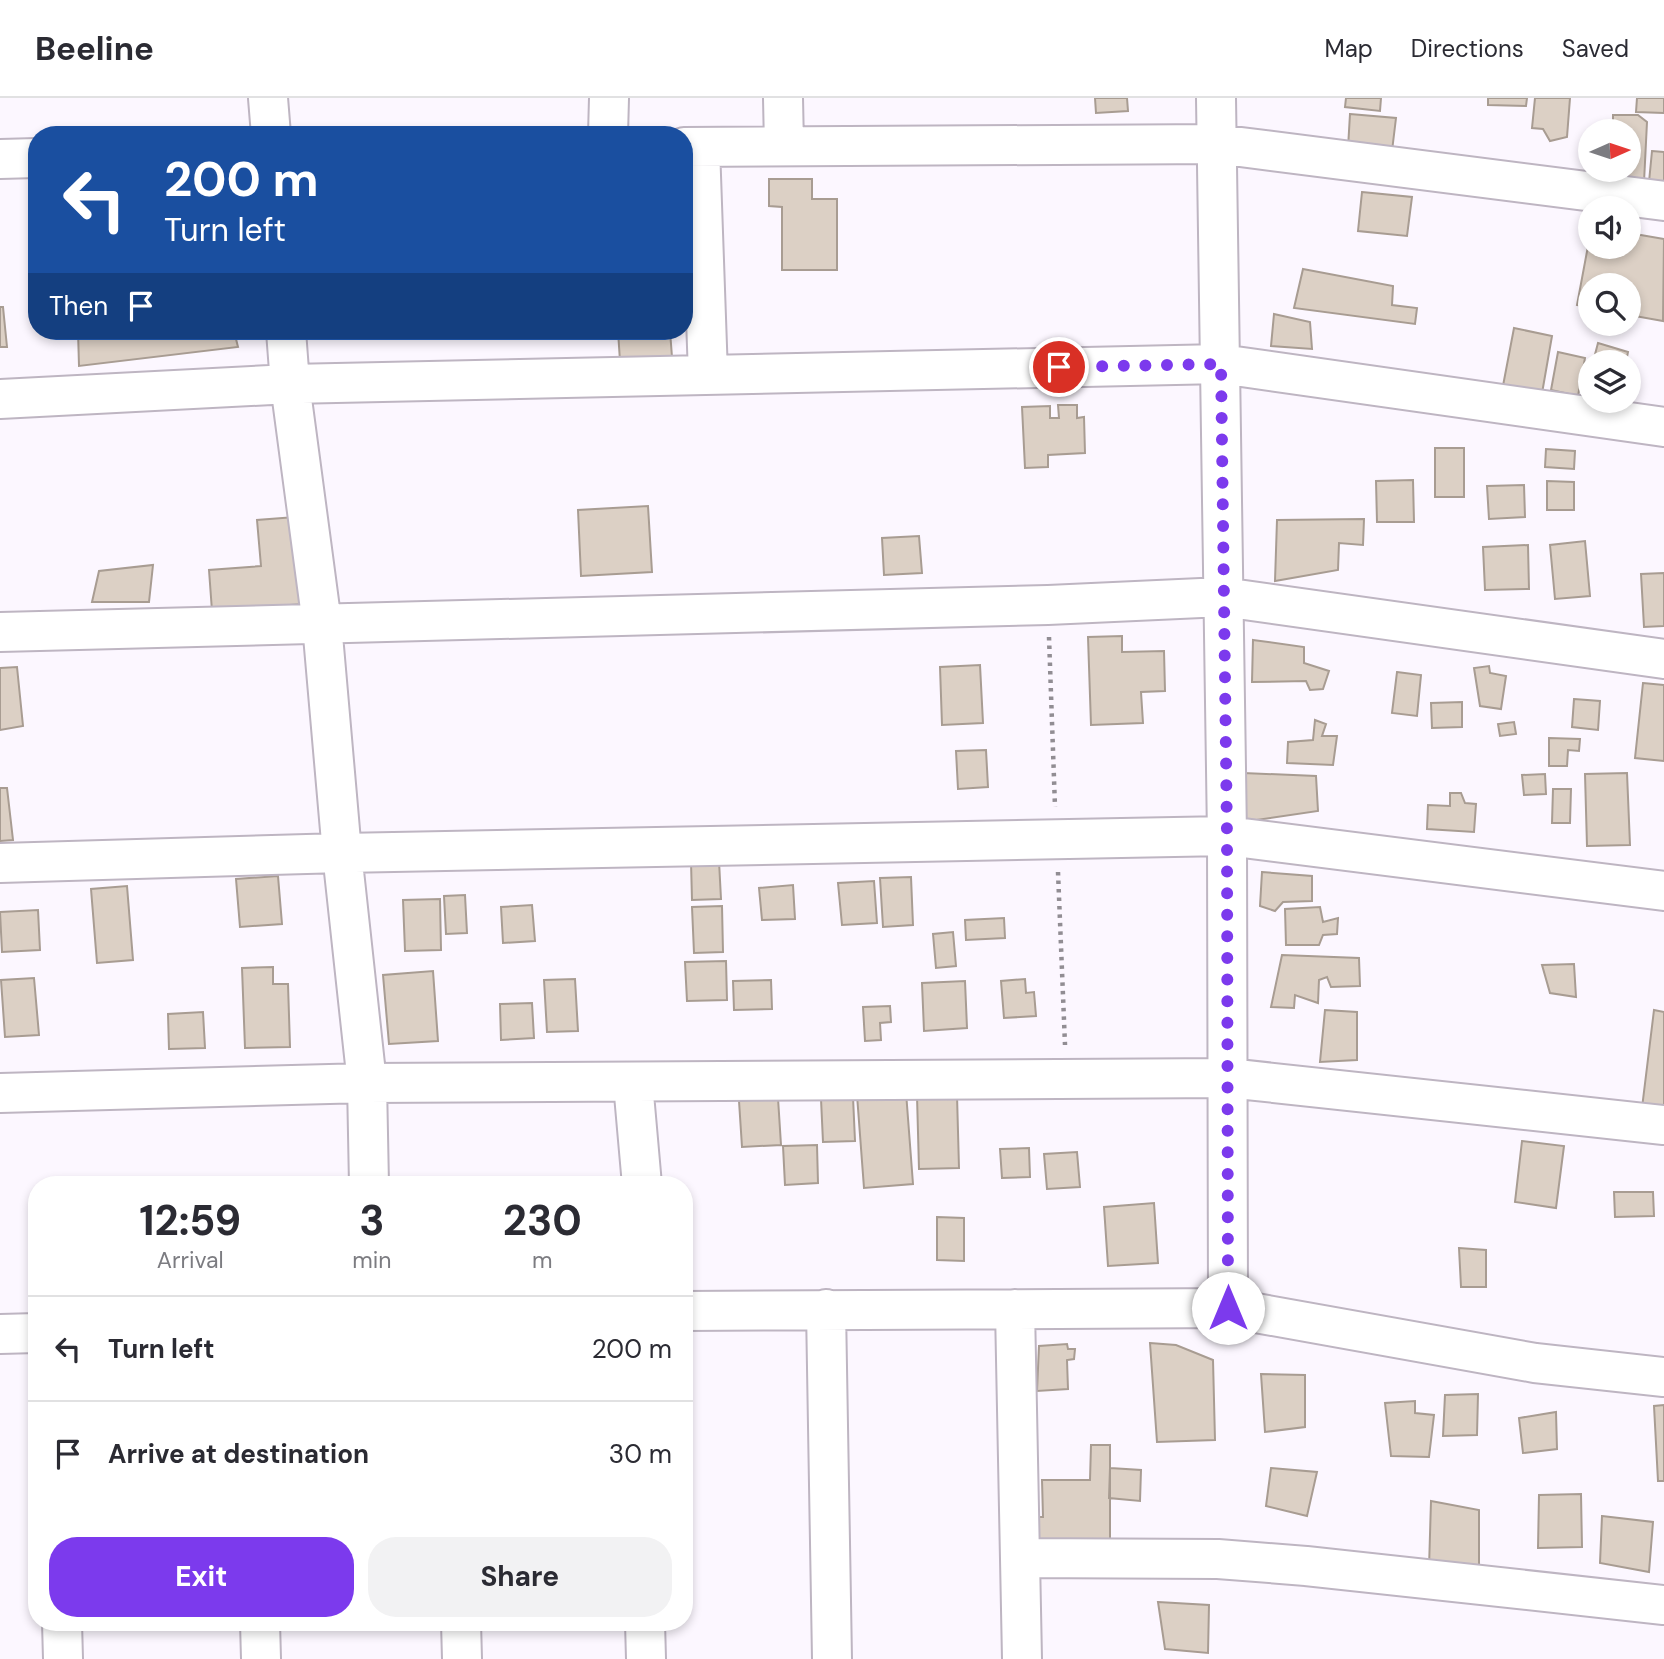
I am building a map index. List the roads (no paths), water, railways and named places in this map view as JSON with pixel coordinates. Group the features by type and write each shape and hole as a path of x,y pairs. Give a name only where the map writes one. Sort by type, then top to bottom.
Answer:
{"street":[{"path":"268,98 270,126"},
{"path":"608,126 609,98"},
{"path":"783,98 784,146"},
{"path":"1216,98 1227,836 1228,1308"},
{"path":"693,147 1217,144 1664,201"},
{"path":"0,159 28,158"},
{"path":"693,161 708,375"},
{"path":"287,340 290,384 322,624 342,853 367,1083 369,1176"},
{"path":"0,399 290,384 1221,364 1664,427"},
{"path":"0,632 1048,605 1223,597 1664,659"},
{"path":"0,863 342,853 1227,836 1664,891"},
{"path":"0,1093 367,1083 1228,1078 1664,1125"},
{"path":"633,1083 641,1176"},
{"path":"693,1311 1228,1308 1535,1363 1664,1377"},
{"path":"826,1309 832,1659"},
{"path":"1016,1309 1022,1659"},
{"path":"0,1334 28,1333"},
{"path":"1020,1558 1218,1559 1320,1567 1664,1605"},
{"path":"62,1631 63,1659"},
{"path":"260,1631 261,1659"},
{"path":"461,1631 462,1659"},
{"path":"645,1631 646,1659"}]}
